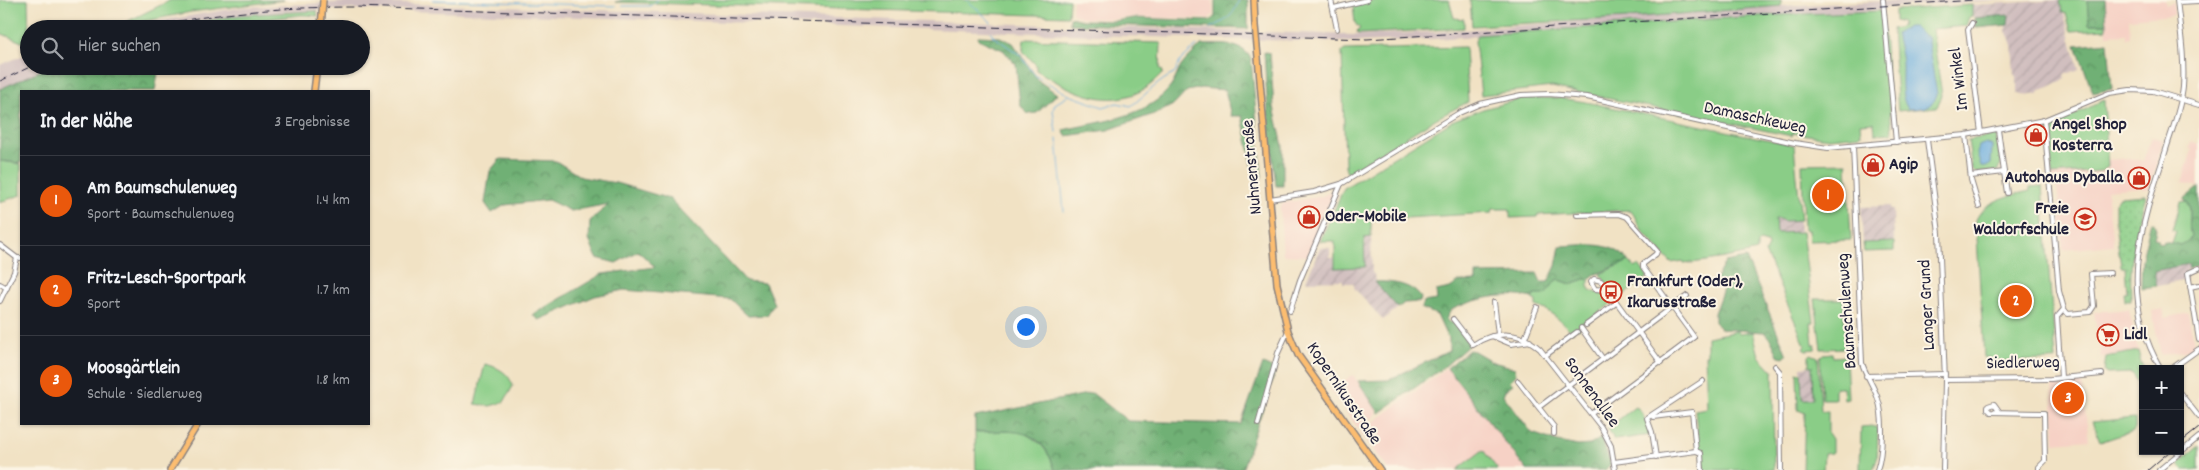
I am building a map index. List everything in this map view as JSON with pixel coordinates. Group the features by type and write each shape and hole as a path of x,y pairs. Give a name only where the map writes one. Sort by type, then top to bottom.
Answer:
{"main road":[{"path":"322,20 323,0"},
{"name":"Nuhnenstraße","path":"1254,0 1277,284 1288,331"},
{"path":"314,90 316,75"},
{"name":"Kopernikusstraße","path":"1288,331 1298,356 1380,470"},
{"path":"170,470 197,425"}],"street":[{"path":"1331,0 1337,29"},
{"path":"1334,8 1367,0"},
{"path":"1883,0 1896,142"},
{"path":"2159,365 2141,325 2136,290 2136,263 2138,246 2152,191 2183,87 2178,1 2199,1"},
{"name":"Im Winkel","path":"1972,23 1968,30 1981,133"},
{"name":"Damaschkeweg","path":"1270,199 1305,194 1340,184 1459,113 1482,104 1521,95 1548,94 1587,97 1795,143 1828,148 1927,140 1998,130 2044,120 2109,93 2144,90 2199,105"},
{"path":"2044,120 2058,291 2064,310 2068,314 2090,312 2094,306 2091,274 2110,272"},
{"path":"1998,130 2007,193"},
{"path":"1966,135 1971,176 1979,207"},
{"name":"Langer Grund","path":"1927,140 1939,233 1946,380 1943,470"},
{"name":"Baumschulenweg","path":"1853,146 1862,363 1866,376 1877,395 1880,408 1881,450 1877,470"},
{"path":"1971,176 2004,172"},
{"path":"1290,311 1300,280 1340,184"},
{"path":"1577,215 1619,214 1629,218 1657,251 1656,254 1643,264 1643,267 1694,337 1592,413"},
{"path":"0,245 19,258 0,302"},
{"path":"2199,268 2188,273 2199,340"},
{"path":"0,284 7,288"},
{"path":"2190,287 2199,285"},
{"path":"1607,290 1661,363"},
{"path":"1539,407 1687,296"},
{"path":"1494,302 1498,334"},
{"path":"1586,325 1616,303"},
{"path":"1525,338 1538,307"},
{"path":"2061,378 2057,317 2064,310"},
{"name":"Sonnenallee","path":"1453,319 1472,344 1498,334 1510,334 1525,338 1546,355 1592,413 1607,437 1615,470"},
{"path":"1581,328 1603,359"},
{"path":"1258,424 1278,353 1288,331"},
{"path":"1546,355 1577,332"},
{"path":"1492,336 1511,344 1530,341"},
{"path":"2177,365 2199,349"},
{"path":"1775,366 1780,372 1781,470"},
{"path":"1866,376 1945,374"},
{"name":"Siedlerweg","path":"1946,380 2061,378 2102,374"},
{"path":"1518,381 1554,428 1554,434"},
{"path":"1656,457 1652,432 1647,418 1665,408 1703,381"},
{"path":"2184,398 2199,417"},
{"path":"1665,408 1668,415"},
{"path":"1999,411 2044,413 2045,461 2039,467 2039,470"},
{"path":"1650,417 1692,412 1696,450"},
{"path":"2159,470 2199,437"},
{"path":"1614,462 1696,450 1701,453 1702,470"}],"shaded area":[{"path":"1073,0 1213,0 1213,15 1208,19 1085,18 1072,14"},
{"path":"1909,0 2005,0 1889,7 1882,8 1882,10 1759,16 1434,39 1355,42 1214,39 350,9 279,12 202,20 165,20 244,7 350,2 1355,35 1434,32 1781,6"},
{"path":"2060,0 2079,69 2064,75 2065,79 2039,92 2039,95 2017,94 2017,76 2014,75 2012,43 2006,31 2009,15 1975,18 1972,16 1972,5"},
{"path":"2105,0 2165,0 2166,5 2174,3 2174,15 2129,19 2130,37 2126,38 2126,34 2107,35"},
{"path":"20,57 20,75 31,75 0,89 0,65"},
{"path":"2039,126 2042,129 2043,146 2035,147 2031,155 2027,129"},
{"path":"2152,137 2163,140 2149,189 2142,189 2142,187 2107,190 2113,245 2063,250 2057,186 2078,185 2084,191 2084,183 2053,185 2052,175 2101,171 2108,166 2107,160 2129,158 2143,161"},
{"path":"2191,143 2199,144 2198,187 2182,182 2192,150 2189,148"},
{"path":"1329,192 1333,195 1307,256 1283,255 1280,208 1284,203 1323,196"},
{"path":"1890,206 1890,209 1893,209 1894,242 1863,243 1861,207"},
{"path":"1775,219 1783,221 1799,220 1800,231 1776,234"},
{"path":"1364,237 1371,237 1372,273 1374,274 1375,282 1398,308 1383,320 1355,289 1353,283 1343,283 1343,280 1306,281 1320,247 1330,248 1330,257 1334,257 1335,268"},
{"path":"2188,264 2189,270 2185,271 2187,280 2157,286 2154,271"},
{"path":"2129,309 2138,351 2101,357 2094,312"},
{"path":"2163,309 2165,318 2188,313 2195,349 2161,355 2152,311"},
{"path":"1812,366 1813,399 1802,399 1801,367"},
{"path":"1447,368 1527,470 1389,470 1360,432"},
{"path":"1353,375 1377,410 1375,416 1358,428 1330,390"},
{"path":"2081,381 2089,440 2055,443 2052,383"}],"green space":[{"path":"0,0 28,0 28,20 20,20 20,41 0,33"},
{"path":"171,0 284,0 191,12 151,20 130,20"},
{"path":"624,0 1069,0 1068,16 615,2"},
{"path":"1215,0 1248,0 1248,29 1070,24 1070,17 1083,20 1114,21 1134,18 1210,21 1215,16"},
{"path":"1375,0 1449,0 1454,18 1464,19 1464,28 1358,34 1357,31 1360,29 1355,23 1353,6"},
{"path":"1470,0 1654,2 1781,0 1781,6 1627,18 1472,26"},
{"path":"2060,0 2087,0 2089,24 2107,24 2107,29 2071,31 2066,14 2062,12"},
{"path":"2087,0 2105,0 2107,24 2089,24"},
{"path":"1972,5 1972,16 1969,17 1966,26 1932,29 1942,95 1937,107 1898,111 1892,29 1901,27 1902,22 1895,20 1895,10"},
{"path":"317,11 318,16 302,15 262,20 211,20 241,15"},
{"path":"1880,11 1884,32 1892,133 1875,134 1874,122 1860,123 1861,135 1829,138 1793,133 1792,136 1552,87 1481,95 1475,41 1478,35 1759,16"},
{"path":"2009,15 2008,25 1976,28 1975,18"},
{"path":"978,36 1000,37 1013,43 1039,81 1057,94 1037,113 1028,114 1020,105 1016,64 1003,50 978,39"},
{"path":"1024,39 1161,43 1160,69 1162,69 1163,73 1146,88 1132,95 1103,98 1089,95 1062,85 1036,70 1036,65 1023,51"},
{"path":"2108,42 2112,89 2093,93 2076,45"},
{"path":"1201,45 1229,45 1242,49 1251,59 1262,177 1255,178 1242,116 1231,116 1225,90 1201,88 1187,91 1175,104 1160,112 1108,130 1066,136 1063,130 1119,118 1157,100 1173,83 1182,65"},
{"path":"1465,47 1468,102 1437,118 1347,173 1345,166 1342,52 1345,50"},
{"path":"1264,52 1270,53 1274,107 1283,146 1283,186 1276,186 1269,129"},
{"path":"31,75 158,75 155,90 20,90 20,163 0,161 0,89"},
{"path":"1525,98 1559,98 1586,102 1794,145 1801,220 1783,221 1775,219 1776,233 1802,232 1814,322 1811,322 1813,345 1816,345 1815,349 1806,350 1803,348 1805,345 1765,252 1768,246 1767,243 1760,241 1757,243 1757,251 1739,255 1683,264 1683,261 1671,263 1643,232 1631,210 1510,218 1510,209 1493,209 1492,213 1371,220 1371,237 1364,238 1365,267 1335,268 1335,241 1320,241 1344,188 1454,120 1483,109"},
{"path":"2104,100 2108,167 2101,171 2052,175 2049,128"},
{"path":"1996,135 2001,165 1997,171 1976,173 1972,169 1968,140"},
{"path":"500,159 556,161 581,177 616,183 670,199 746,281 765,283 774,304 767,315 748,316 730,299 624,290 595,296 539,320 533,315 602,274 655,267 638,251 616,263 597,258 589,240 590,221 609,204 571,211 548,200 505,205 492,213 485,203 490,171"},
{"path":"0,161 20,164 20,195 0,202"},
{"path":"1847,163 1851,240 1809,241 1808,230 1804,230 1802,164"},
{"path":"2042,186 2056,360 1990,361 1990,357 1984,358 1976,220 1980,213 1992,203 2030,191 2030,187"},
{"path":"2199,187 2199,265 2189,269 2188,264 2154,271 2157,286 2141,288 2142,259 2151,222 2154,223 2156,230 2154,238 2158,239 2157,242 2162,244 2164,241 2181,245 2188,241 2191,236 2189,225 2190,211 2188,202 2184,199"},
{"path":"2146,195 2134,247 2131,273 2131,301 2125,301 2124,293 2127,293 2125,267 2121,267 2115,222 2115,202 2119,197"},
{"path":"2188,201 2191,236 2182,245 2172,243 2176,231 2172,230 2181,202"},
{"path":"1894,242 1894,251 1864,252 1863,243"},
{"path":"1597,245 1622,254 1629,261 1594,275 1589,279 1571,284 1557,279 1545,295 1534,295 1532,298 1522,296 1491,297 1470,302 1451,310 1446,319 1450,323 1453,322 1469,344 1468,346 1444,367 1379,413 1358,381 1388,380 1449,351 1449,338 1437,315 1421,308 1423,302 1437,300 1436,291 1450,288 1459,282 1476,281 1476,274 1537,273 1541,282 1548,282 1556,266 1560,246"},
{"path":"1746,258 1787,355 1784,358 1779,357 1771,340 1764,332 1721,329 1714,322 1714,313 1723,289 1716,279 1725,262"},
{"path":"1629,261 1635,268 1639,265 1648,277 1621,297 1618,293 1614,294 1600,274"},
{"path":"1557,279 1571,284 1589,279 1589,289 1605,295 1612,303 1587,322 1584,321 1579,329 1574,328 1573,333 1551,313 1536,306 1536,301 1532,299 1537,293"},
{"path":"1375,282 1401,284 1413,289 1421,298 1420,302 1404,303 1398,308"},
{"path":"1815,299 1843,299 1846,348 1821,349"},
{"path":"1738,331 1739,334 1753,332 1759,356 1773,371 1774,470 1704,470 1702,452 1699,449 1695,410 1707,408 1705,355 1707,355 1707,337"},
{"path":"1469,350 1493,362 1515,368 1516,375 1510,381 1513,384 1505,390 1503,395 1532,433 1558,442 1578,446 1590,445 1601,438 1611,464 1605,470 1527,470 1447,368"},
{"path":"2138,351 2142,365 2139,365 2139,384 2131,373 2107,374 2104,372 2106,357"},
{"path":"1832,353 1833,357 1846,356 1848,399 1844,400 1843,388 1835,388 1835,399 1822,399 1820,357 1823,354"},
{"path":"1811,354 1818,357 1821,411 1828,411 1828,433 1832,439 1832,453 1824,454 1823,470 1803,470 1805,413 1798,410 1797,373 1801,373 1802,399 1813,399 1812,366 1809,366 1809,356"},
{"path":"485,364 502,371 511,381 513,386 504,402 490,406 475,404"},
{"path":"1263,364 1276,370 1242,470 1055,470 1049,455 1034,438 1014,432 975,432 975,417 1092,393 1128,421 1241,424"},
{"path":"1636,406 1643,415 1651,435 1614,440 1608,428"},
{"path":"2135,418 2135,428 2133,431 2100,442 2092,422"},
{"path":"1872,426 1878,428 1877,459 1873,470 1860,470 1861,427"},
{"path":"1020,431 1033,438 1042,446 1055,470 976,470 975,432"},
{"path":"2199,446 2199,470 2183,470 2178,464"},
{"path":"1483,450 1498,470 1457,470"}],"water":[{"path":"1907,27 1914,27 1923,36 1927,37 1937,94 1933,103 1922,108 1908,109 1903,98 1902,62 1896,34"},
{"path":"1986,143 1992,146 1991,164 1981,167 1977,154 1979,146"}],"waterway":[{"path":"433,0 615,6"},
{"path":"622,6 650,6 658,0"},
{"path":"967,0 991,22"},
{"path":"1210,28 1228,18 1239,0"},
{"path":"991,32 993,36 1020,55 1036,76 1069,95 1103,107 1117,103 1131,106 1158,84 1174,74 1181,60 1197,46"},
{"path":"1056,132 1053,110 1055,104 1068,96"},
{"path":"1057,139 1064,211"}],"tram line":[{"path":"2184,440 2199,428"},
{"path":"2148,470 2165,455"}],"railway":[{"path":"185,20 248,12 355,7 1367,39 1975,0"},
{"path":"0,81 20,72"}],"place":[{"name":"Angel Shop Kosterra","path":"2036,135"},
{"name":"Agip","path":"1873,165"},
{"name":"Autohaus Dyballa","path":"2139,178"},
{"name":"Am Baumschulenweg","path":"1828,195"},
{"name":"Oder-Mobile","path":"1309,217"},
{"name":"Freie Waldorfschule","path":"2085,219"},
{"name":"Frankfurt (Oder), Ikarusstraße","path":"1611,292"},
{"name":"Fritz-Lesch-Sportpark","path":"2016,301"},
{"name":"Lidl","path":"2108,335"},
{"name":"Moosgärtlein","path":"2068,398"}]}
